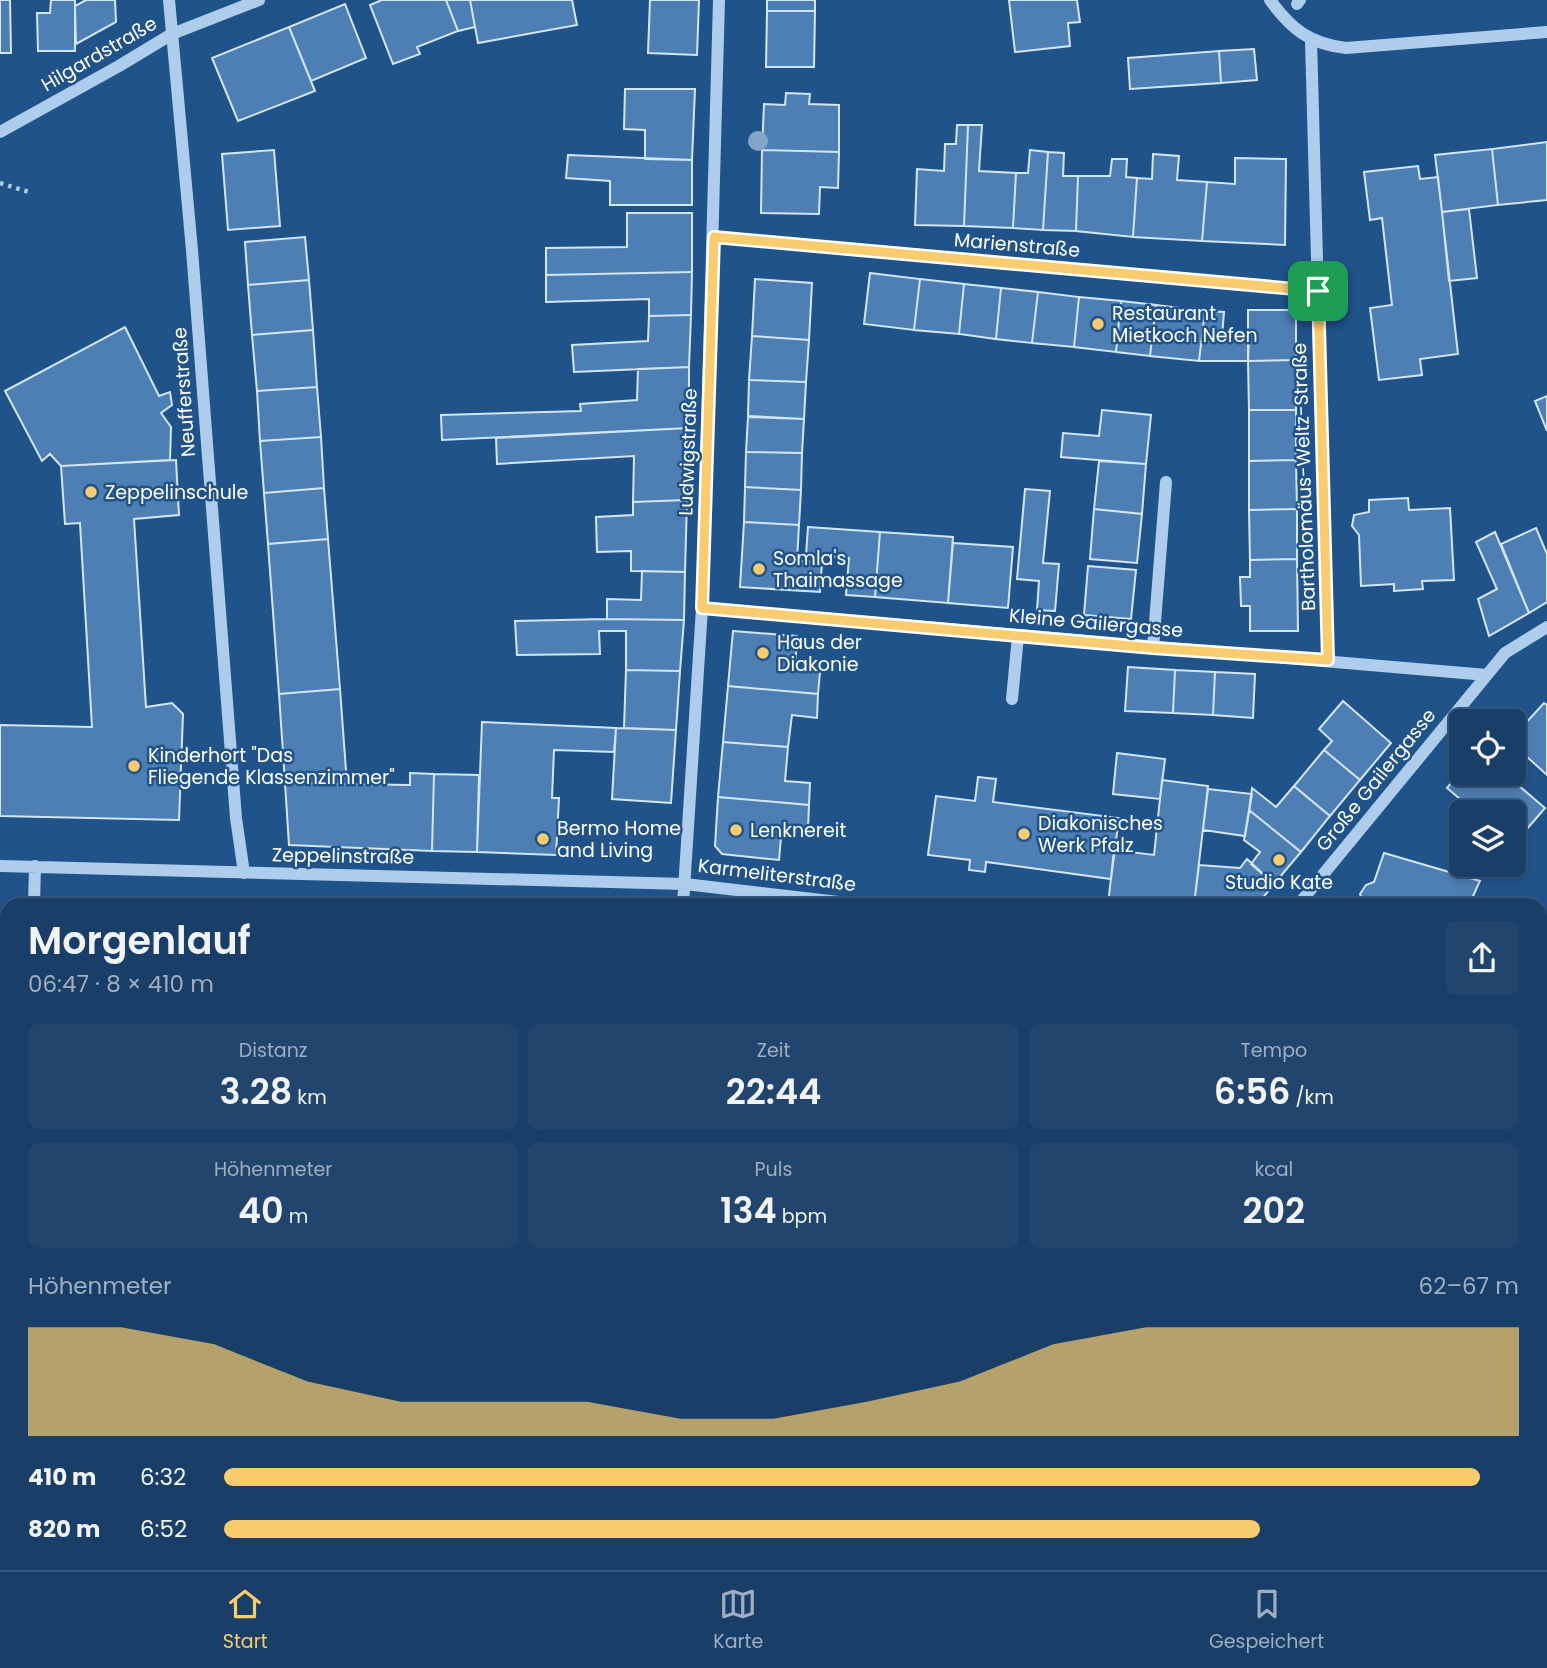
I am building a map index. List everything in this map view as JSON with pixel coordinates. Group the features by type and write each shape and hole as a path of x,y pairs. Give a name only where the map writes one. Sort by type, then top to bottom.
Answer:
{"street":[{"name":"Neufferstraße","path":"169,0 186,170 236,818 244,873"},
{"name":"Hilgardstraße","path":"0,132 172,34 259,0"},
{"name":"Ludwigstraße","path":"684,898 702,608 719,0"},
{"path":"1270,0 1292,26 1311,40 1326,46 1346,48 1547,32"},
{"name":"Bartholomäus-Weltz-Straße","path":"1311,40 1328,660"},
{"name":"Marienstraße","path":"714,237 1318,291"},
{"path":"1153,648 1166,482"},
{"name":"Kleine Gailergasse","path":"702,608 1487,675"},
{"name":"Große Gailergasse","path":"1304,898 1505,653 1547,627"},
{"path":"1012,699 1018,636"},
{"name":"Zeppelinstraße","path":"0,866 685,884"},
{"path":"34,898 35,866"},
{"name":"Karmeliterstraße","path":"685,884 804,898"}],"path":[{"path":"0,183 32,193"}],"building":[{"path":"0,0 10,0 11,53 0,53"},
{"path":"51,0 75,0 75,51 38,51 37,13 50,13"},
{"path":"86,0 115,0 116,22 76,44 75,6"},
{"path":"382,0 446,0 458,31 417,47 420,54 393,64 370,5"},
{"path":"446,0 470,0 475,27 458,31"},
{"path":"470,0 572,0 577,25 478,43"},
{"path":"650,0 699,0 697,55 648,53"},
{"path":"767,0 815,0 815,11 767,11"},
{"path":"1009,0 1077,0 1080,22 1068,23 1070,46 1015,52"},
{"path":"345,4 366,58 311,81 289,27"},
{"path":"767,11 815,11 814,67 766,67"},
{"path":"289,27 315,91 238,121 212,58"},
{"path":"1254,49 1257,80 1221,83 1219,51"},
{"path":"1219,51 1221,83 1130,89 1128,58"},
{"path":"625,89 695,89 692,160 645,159 645,130 624,129"},
{"path":"786,93 810,94 809,104 839,105 839,152 762,150 764,104 785,105"},
{"path":"957,125 968,125 964,226 915,225 917,169 944,171 945,144 956,144"},
{"path":"968,125 982,125 979,171 1016,173 1013,228 964,226"},
{"path":"1547,142 1547,200 1498,205 1492,149"},
{"path":"1492,149 1498,205 1442,212 1435,155"},
{"path":"274,150 280,226 228,230 222,154"},
{"path":"762,150 839,152 838,188 820,187 819,214 761,213"},
{"path":"1030,150 1048,152 1043,230 1013,228 1016,173 1028,173"},
{"path":"1048,152 1064,153 1063,176 1078,176 1076,231 1043,230"},
{"path":"1153,154 1179,156 1177,180 1207,182 1202,241 1133,237 1137,178 1152,179"},
{"path":"568,155 692,160 692,205 610,205 610,181 566,178"},
{"path":"1235,158 1286,159 1285,245 1202,241 1207,182 1235,184"},
{"path":"1112,159 1127,159 1126,177 1137,178 1133,237 1076,231 1078,176 1110,176"},
{"path":"1418,166 1420,179 1438,177 1458,354 1420,359 1422,375 1379,380 1370,308 1392,305 1382,218 1370,220 1364,172"},
{"path":"1469,209 1477,278 1449,281 1442,212"},
{"path":"627,213 692,213 692,272 546,275 546,248 627,247"},
{"path":"305,237 309,280 248,285 245,242"},
{"path":"692,272 691,315 649,316 649,299 546,302 546,275"},
{"path":"870,273 920,279 914,330 864,324"},
{"path":"755,279 812,283 809,340 752,336"},
{"path":"920,279 964,284 959,334 914,330"},
{"path":"309,280 313,330 252,335 248,285"},
{"path":"964,284 1001,288 996,339 959,334"},
{"path":"1001,288 1038,292 1032,343 996,339"},
{"path":"1038,292 1079,297 1074,347 1032,343"},
{"name":"Restaurant Mietkoch Nefen","path":"1079,297 1121,301 1116,352 1074,347"},
{"path":"1121,301 1156,305 1150,356 1116,352"},
{"path":"1156,305 1205,311 1199,361 1150,356"},
{"path":"1248,310 1296,310 1296,360 1248,361"},
{"path":"1205,311 1224,312 1222,337 1249,338 1248,361 1199,361"},
{"path":"691,315 689,367 574,372 572,345 648,341 649,316"},
{"path":"125,327 159,396 170,392 172,405 161,413 171,427 170,460 61,466 50,454 42,461 5,391"},
{"path":"313,330 317,387 257,391 252,335"},
{"path":"752,336 809,340 806,382 749,380"},
{"path":"1296,360 1296,410 1249,410 1248,361"},
{"path":"689,367 689,428 442,440 441,415 581,411 580,404 637,400 638,369"},
{"path":"749,380 806,382 804,419 748,416"},
{"path":"317,387 321,437 260,441 257,391"},
{"path":"1547,396 1547,431 1535,401"},
{"path":"1102,410 1151,415 1146,464 1061,457 1063,433 1099,436"},
{"path":"1249,410 1296,410 1296,460 1249,461"},
{"path":"748,417 804,419 802,453 746,452"},
{"path":"689,428 687,500 633,502 634,456 497,464 496,438"},
{"path":"321,437 324,488 264,493 260,441"},
{"path":"746,452 802,453 801,490 745,487"},
{"path":"176,460 179,515 134,519 146,707 172,703 183,714 179,820 0,816 0,725 92,727 80,523 65,524 61,466"},
{"path":"1296,460 1297,509 1249,510 1249,461"},
{"path":"1099,461 1146,464 1142,514 1094,509"},
{"path":"745,487 801,490 799,525 744,522"},
{"path":"324,488 328,539 268,544 264,493"},
{"path":"1025,489 1050,491 1043,563 1059,564 1055,611 1037,610 1039,581 1017,579"},
{"path":"1408,498 1409,510 1450,508 1454,580 1422,581 1423,589 1394,591 1394,584 1361,586 1359,535 1352,526 1354,515 1369,512 1369,500"},
{"path":"687,500 685,572 631,571 631,551 597,552 596,517 633,515 633,502"},
{"path":"1094,509 1142,514 1137,563 1090,559"},
{"path":"1297,509 1297,559 1250,560 1249,510"},
{"path":"744,522 799,525 797,561 822,562 820,592 740,587"},
{"path":"808,527 880,532 875,597 846,595 849,558 806,555"},
{"path":"1536,528 1547,554 1547,602 1529,613 1501,544"},
{"path":"880,532 953,537 948,603 875,597"},
{"path":"1495,532 1529,613 1489,636 1478,599 1497,589 1476,542"},
{"path":"328,539 340,689 279,694 268,544"},
{"path":"953,543 1013,547 1008,608 948,603"},
{"path":"1297,559 1298,631 1250,631 1250,606 1241,606 1240,577 1250,577 1250,560"},
{"path":"1088,566 1136,570 1131,619 1084,615"},
{"path":"642,571 685,572 684,620 607,619 607,599 641,600"},
{"path":"684,620 680,671 626,670 626,631 599,631 600,654 517,655 515,621"},
{"name":"Haus der Diakonie","path":"733,631 797,636 795,670 820,672 818,694 728,686"},
{"path":"1128,667 1175,670 1173,713 1125,711"},
{"path":"626,670 680,671 676,730 624,728"},
{"path":"1175,670 1215,672 1213,715 1173,713"},
{"path":"1215,672 1255,674 1253,718 1213,715"},
{"path":"728,686 818,694 817,718 792,715 788,747 723,742"},
{"path":"340,689 347,784 285,783 279,694"},
{"path":"1343,701 1391,743 1360,780 1324,750 1332,741 1319,729"},
{"path":"1544,703 1547,705 1547,775 1526,756 1526,723"},
{"path":"482,722 616,728 614,752 554,750 552,798 559,798 556,855 477,852"},
{"path":"616,728 676,730 671,803 612,799"},
{"path":"723,742 788,747 785,781 810,783 809,805 718,797"},
{"path":"1324,750 1360,780 1330,816 1294,786"},
{"path":"1117,753 1165,759 1160,799 1113,794"},
{"path":"410,773 434,774 432,851 289,845 285,783 410,785"},
{"path":"434,774 479,775 477,852 432,851"},
{"name":"Diakonisches Werk Pfalz","path":"978,777 996,779 993,802 1119,818 1111,879 986,862 985,872 969,870 970,860 928,855 936,796 975,801"},
{"path":"1162,780 1208,786 1195,898 1109,898 1114,850 1154,855"},
{"path":"1294,786 1330,816 1301,852 1249,810 1252,788 1276,807"},
{"path":"1449,786 1519,786 1545,808 1526,830 1526,800 1461,800 1447,788"},
{"path":"1208,789 1252,794 1245,836 1203,830"},
{"path":"718,797 809,805 808,828 782,826 779,860 722,854 715,846"},
{"path":"1249,810 1301,852 1274,884 1251,864 1260,852 1244,840"},
{"path":"1384,853 1449,872 1449,877 1466,877 1480,881 1472,898 1362,898 1360,894 1366,885 1374,882"},
{"path":"1247,859 1274,884 1263,898 1195,898 1199,865 1240,868"}],"place":[{"name":"Restaurant Mietkoch Nefen","path":"1098,324"},
{"name":"Zeppelinschule","path":"91,492"},
{"name":"Somla's Thaimassage","path":"759,569"},
{"name":"Haus der Diakonie","path":"763,653"},
{"name":"Kinderhort \"Das Fliegende Klassenzimmer\"","path":"134,766"},
{"name":"Lenknereit","path":"736,830"},
{"name":"Diakonisches Werk Pfalz","path":"1024,834"},
{"name":"Bermo Home and Living","path":"543,839"},
{"name":"Studio Kate","path":"1279,860"}],"route":[{"path":"714,237 1318,291 1328,660 1153,648 702,608 714,237"}]}
